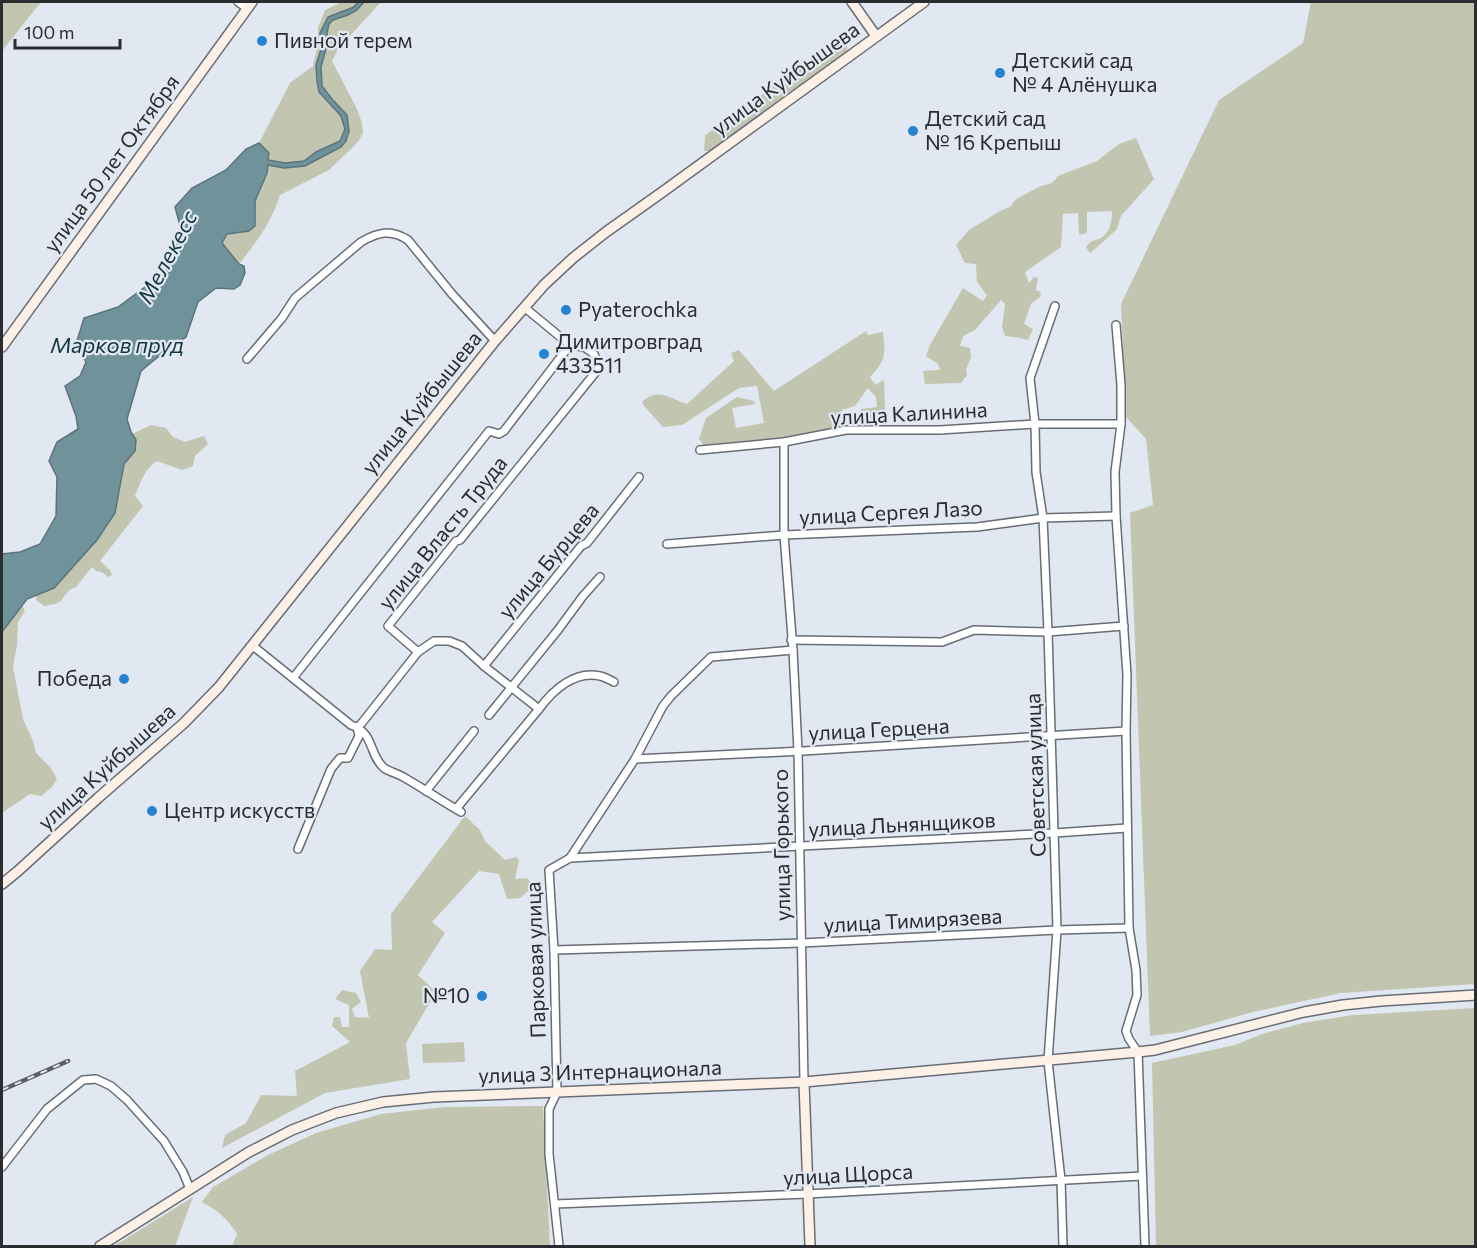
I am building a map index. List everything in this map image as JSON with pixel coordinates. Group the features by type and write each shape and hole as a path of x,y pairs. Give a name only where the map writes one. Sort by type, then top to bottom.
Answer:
{"main road":[{"path":"852,2 876,36"},
{"name":"улица Куйбышева","path":"2,884 184,723 219,687 495,341 544,285 606,232 924,2"},
{"name":"улица 50 лет Октября","path":"2,347 250,5"},
{"name":"улица 3 Интернационала","path":"100,1246 249,1152 292,1130 336,1113 383,1102 434,1097 804,1082 1048,1061 1138,1052 1304,1012 1343,1005 1476,996"},
{"name":"улица Горького","path":"804,1082 810,1246"}],"street":[{"path":"238,2 250,5"},
{"path":"247,359 282,318 295,298 362,242 373,235 385,233 399,234 408,240 452,294 495,341"},
{"name":"Советская улица","path":"1055,306 1030,378 1035,424 1036,472 1043,518 1048,632 1057,930 1048,1061 1061,1180 1063,1246"},
{"path":"524,307 570,345"},
{"path":"1116,325 1121,385 1121,424 1115,472 1116,516 1128,675 1126,731 1129,928 1136,970 1137,995 1126,1030 1128,1039 1138,1052 1145,1246"},
{"name":"улица Власть Труда","path":"293,678 489,430 499,434 504,431 570,345 584,347 594,354 599,368 388,626 418,651"},
{"name":"улица Калинина","path":"700,450 784,442 846,430 940,430 1035,424 1121,424"},
{"name":"улица Горького","path":"784,442 784,535 798,751 804,1082"},
{"name":"улица Бурцева","path":"484,666 639,477"},
{"name":"улица Сергея Лазо","path":"667,544 784,535 977,527 1043,518 1116,516"},
{"path":"489,715 600,577"},
{"path":"791,640 942,642 974,630 1048,632 1124,626"},
{"path":"357,727 362,724 418,651 434,641 448,641 462,646 539,709"},
{"path":"253,646 351,725 368,736 375,756 384,768 403,776 458,811 546,699 557,689 578,677 601,676 614,682"},
{"name":"Парковая улица","path":"559,1246 549,1154 549,1109 557,1092 554,950 549,870 570,858 634,759 667,701 711,657 793,650"},
{"path":"298,849 331,769 340,758 348,758 359,736 357,727"},
{"path":"426,791 474,731"},
{"name":"улица Герцена","path":"634,759 1126,731"},
{"name":"улица Льнянщиков","path":"570,858 1127,828"},
{"name":"улица Тимирязева","path":"554,950 802,944 1129,928"},
{"path":"2,1167 47,1109 83,1080 96,1079 111,1086 127,1100 164,1141 183,1172 190,1189"},
{"name":"улица Щорса","path":"555,1204 807,1194 1142,1176"}],"green space":[{"path":"2,2 41,2 2,51"},
{"path":"342,2 381,2 338,49 332,61 357,109 363,133 358,142 329,170 280,195 263,231 239,264 222,243 227,234 248,231 255,226 255,201 267,173 269,153 259,143 290,83 313,66 318,43 318,28 325,10"},
{"path":"1311,2 1475,2 1475,984 1341,993 1253,1012 1182,1032 1150,1036 1130,513 1153,505 1146,439 1126,417 1121,304 1219,100 1303,43"},
{"path":"843,42 847,51 710,151 704,151 705,135 834,44"},
{"path":"1136,138 1154,179 1121,216 1117,229 1090,253 1086,247 1106,234 1111,223 1112,211 1087,212 1087,233 1079,235 1078,213 1063,214 1061,247 1025,272 1029,283 1034,277 1038,278 1036,290 1041,292 1040,297 1031,304 1024,324 1033,329 1028,340 1005,336 1002,327 1005,304 1001,300 975,330 963,336 960,346 970,348 971,357 966,369 967,375 961,383 925,384 923,371 940,370 938,364 926,356 930,345 963,288 983,301 987,295 977,282 976,264 965,263 956,245 969,230 1010,207 1016,199 1052,183 1058,176 1097,161 1119,144"},
{"path":"866,331 868,335 883,332 884,356 870,377 875,385 884,380 885,410 881,421 863,420 861,409 877,407 876,397 868,388 855,406 842,410 844,425 782,439 704,446 699,439 706,418 737,397 754,401 755,404 732,408 736,428 764,423 757,386 739,388 682,425 663,427 642,402 659,394 687,404 734,361 731,353 739,350 774,391"},
{"path":"151,425 166,428 173,437 185,442 204,436 208,444 195,456 193,466 182,470 157,461 146,472 135,496 143,506 100,561 112,575 108,577 92,567 60,602 44,606 36,600 36,595 54,588 115,513 124,464 135,451 136,440 132,434"},
{"path":"22,605 25,611 18,622 13,667 23,719 36,753 51,768 57,779 52,787 41,796 30,794 2,813 2,632"},
{"path":"465,816 480,830 485,841 505,860 517,857 519,860 515,879 527,878 534,886 520,898 507,899 499,874 479,871 432,922 445,933 418,975 436,992 406,1043 410,1079 325,1093 222,1148 225,1135 246,1123 261,1095 297,1096 295,1071 350,1042 332,1026 334,1017 340,1017 342,1027 349,1027 349,1005 335,999 342,990 356,993 361,1002 352,1009 355,1017 369,1018 360,971 375,949 392,950 391,914"},
{"path":"1475,1008 1475,1246 1156,1246 1152,1063 1235,1045 1262,1034 1303,1023 1353,1015"},
{"path":"464,1042 465,1062 423,1063 422,1044"},
{"path":"543,1106 550,1246 232,1246 237,1234 233,1228 222,1215 202,1202 213,1187 268,1155 316,1133 381,1114 445,1107"},
{"path":"193,1197 175,1246 114,1246"}],"water":[{"name":"Марков пруд","path":"358,2 364,2 357,10 329,24 327,45 321,67 322,86 347,115 349,131 346,141 341,147 305,166 284,168 268,165 255,201 255,226 249,231 227,234 222,243 239,264 244,266 245,273 240,285 234,289 216,288 198,302 186,337 141,371 127,419 136,440 135,451 124,464 115,513 97,540 54,588 27,599 2,632 2,554 20,552 40,544 56,516 57,477 49,461 57,442 78,429 76,416 65,386 80,376 86,362 76,344 84,318 118,307 149,284 166,266 182,233 175,207 192,188 226,170 246,149 259,143 269,153 268,160 285,163 304,161 316,152 340,141 345,129 341,116 319,92 316,65 322,46 320,33 328,17 354,7"}],"railway":[{"path":"2,1090 68,1061"}],"place":[{"name":"Пивной терем","path":"262,41"},
{"name":"Детский сад № 4 Алёнушка","path":"1000,73"},
{"name":"Детский сад № 16 Крепыш","path":"913,131"},
{"name":"Pyaterochka","path":"566,310"},
{"name":"Димитровград 433511","path":"544,354"},
{"name":"Победа","path":"124,679"},
{"name":"Центр искусств","path":"152,811"},
{"name":"№10","path":"482,996"}],"water label":[{"name":"Мелекесс","path":"167,257"}]}
